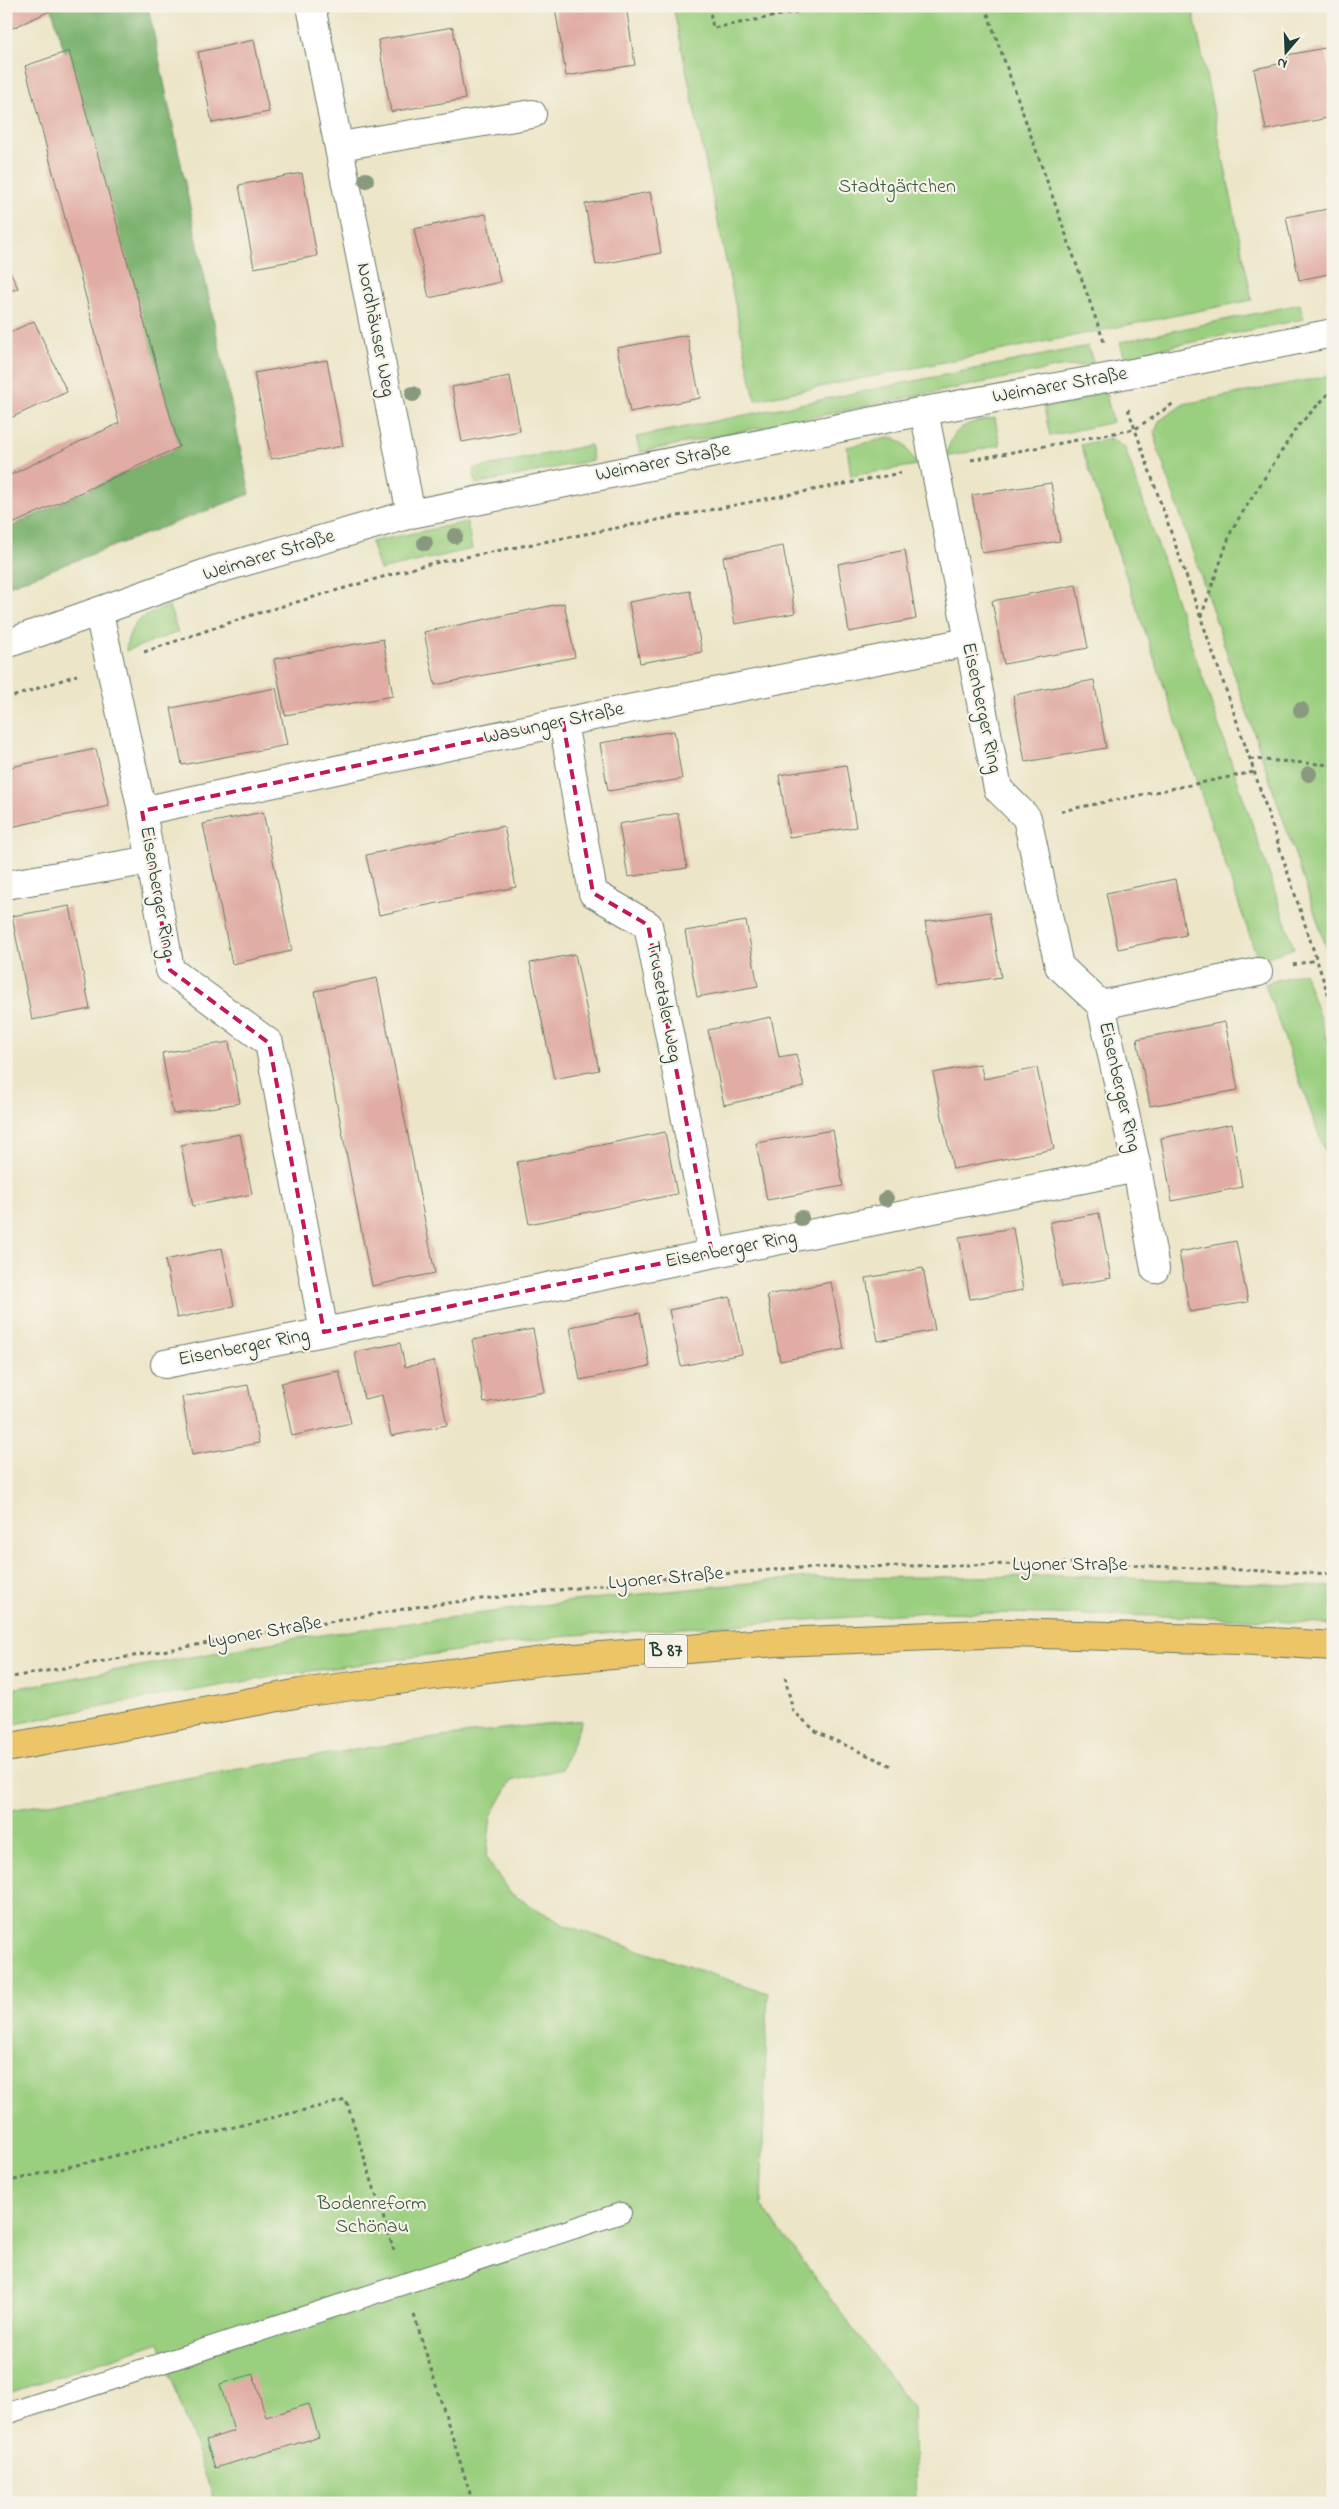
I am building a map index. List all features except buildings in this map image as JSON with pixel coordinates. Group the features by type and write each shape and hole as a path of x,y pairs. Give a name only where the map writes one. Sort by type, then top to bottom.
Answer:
{"main road":[{"name":"B 87","path":"6,1748 300,1693 550,1660 777,1642 1010,1633 1239,1640 1333,1646"}],"street":[{"name":"Nordhäuser Weg","path":"311,6 411,514"},
{"path":"340,146 532,114"},
{"name":"Weimarer Straße","path":"6,644 215,570 411,514 924,411 1117,376 1333,333"},
{"name":"Eisenberger Ring","path":"924,411 998,789 1027,818 1058,966 1101,1005 1138,1168 1155,1269"},
{"name":"Eisenberger Ring","path":"99,612 142,812 170,970 269,1043 324,1332"},
{"name":"Wasunger Straße","path":"142,812 563,722 968,642"},
{"name":"Trusetaler Weg","path":"563,722 593,893 648,925 712,1254"},
{"path":"6,885 151,860"},
{"name":"Eisenberger Ring","path":"1101,1005 1258,972"},
{"name":"Eisenberger Ring","path":"165,1364 1138,1168"}],"lane":[{"path":"6,2414 621,2213"}],"path":[{"path":"709,6 713,28 828,6"},
{"path":"984,6 1117,376 1250,759 1333,1009"},
{"path":"1201,618 1232,529 1297,427 1333,389"},
{"path":"6,699 252,615 424,565 1135,429 1174,402"},
{"path":"1250,759 1333,765"},
{"path":"1027,818 1254,772"},
{"name":"Lyoner Straße","path":"6,1678 422,1606 636,1580 796,1568 1080,1563 1333,1574"},
{"path":"777,1642 793,1711 818,1733 894,1768"},
{"path":"6,2182 346,2100 473,2503"}],"highlighted area":[{"path":"563,722 593,893 648,925 712,1253 324,1332 269,1043 170,970 142,811"}],"green space":[{"path":"51,6 148,6 250,494 6,587 6,529 179,447"},
{"name":"Stadtgärtchen","path":"673,6 1192,6 1252,300 755,400"},
{"path":"1300,304 1304,319 1144,352 1125,359 1120,342"},
{"path":"1088,346 1094,365 1060,367 640,452 636,437"},
{"path":"1333,375 1333,967 1156,443 1155,432 1159,421 1184,404"},
{"path":"1105,390 1113,422 1050,436 1044,407 1075,402"},
{"path":"995,418 1000,445 946,457 953,438 962,427"},
{"path":"893,437 904,444 917,465 851,476 847,447"},
{"path":"1110,438 1125,448 1294,948 1258,960 1081,445"},
{"path":"590,445 593,460 476,484 473,469"},
{"path":"467,522 472,549 380,570 371,542"},
{"path":"169,606 178,632 126,651 130,632 134,626 145,616"},
{"path":"1304,972 1333,1057 1333,1174 1265,984"},
{"path":"1081,1576 1333,1587 1333,1625 1215,1617 930,1612 574,1635 296,1673 107,1705 6,1726 6,1690 298,1638 573,1601 797,1578"},
{"name":"Bodenreform Schönau","path":"582,1720 562,1769 511,1781 491,1816 486,1858 510,1893 564,1925 768,1993 761,2205 913,2408 916,2503 215,2503 159,2342 6,2394 6,1811 365,1748"}]}
